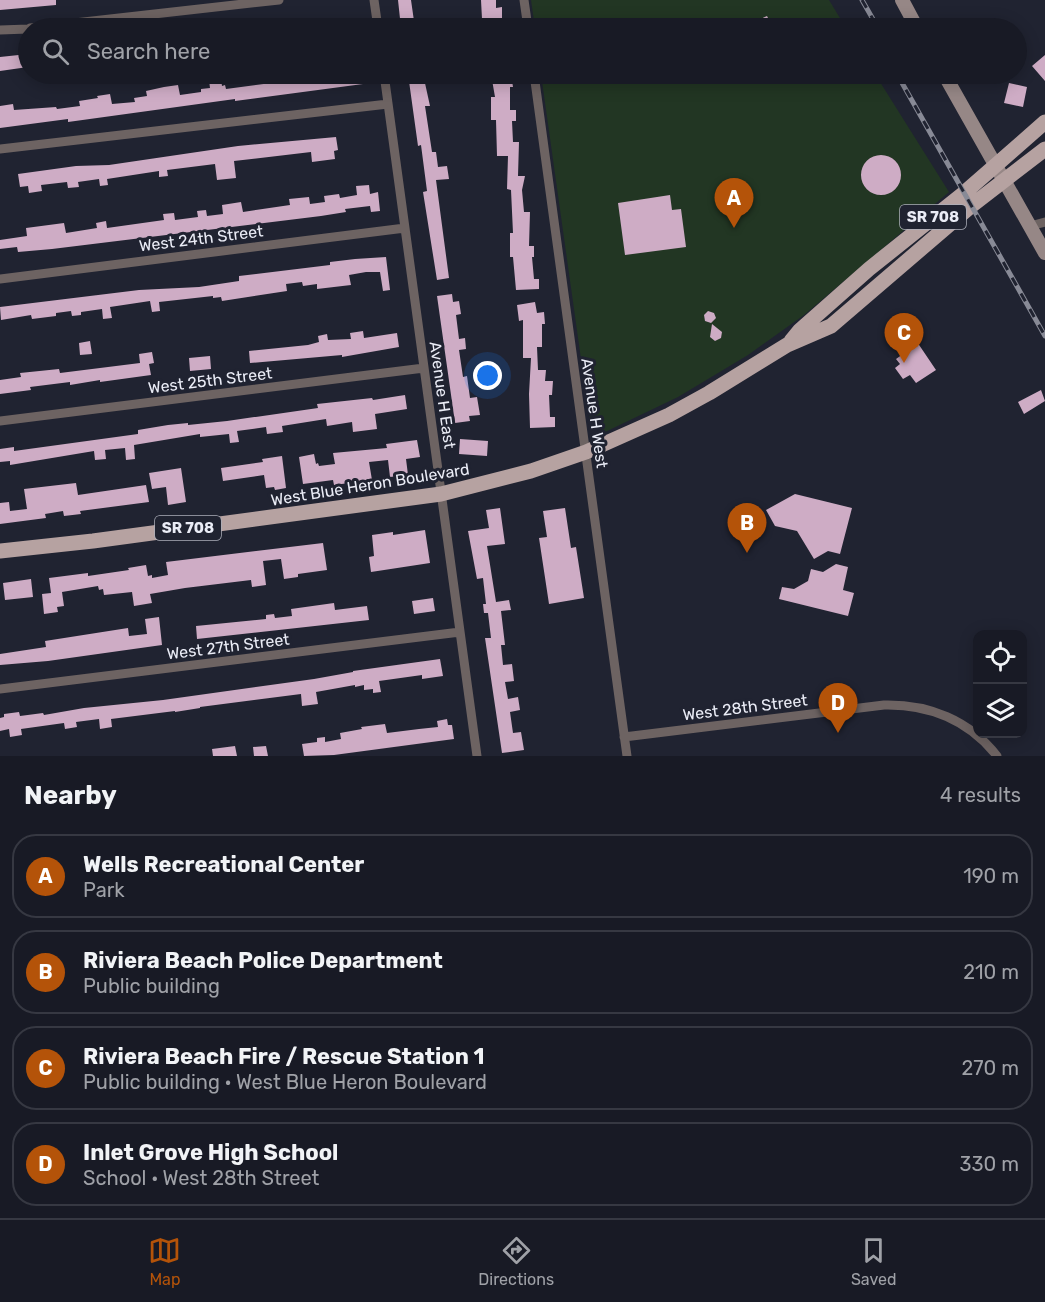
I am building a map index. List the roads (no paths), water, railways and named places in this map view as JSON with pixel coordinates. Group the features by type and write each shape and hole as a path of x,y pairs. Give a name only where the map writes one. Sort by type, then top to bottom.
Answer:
{"main road":[{"path":"902,0 912,18"},
{"path":"950,84 1045,253"},
{"name":"West Blue Heron Boulevard","path":"788,345 800,330 869,269 1045,122"},
{"name":"West Blue Heron Boulevard","path":"0,551 93,541 441,494 531,471 586,452 669,415 710,393 788,345 831,326 971,206 1045,149"}],"street":[{"path":"124,18 279,0"},
{"path":"374,0 377,18"},
{"path":"524,0 527,18"},
{"path":"0,30 18,29"},
{"name":"Avenue H East","path":"385,84 477,756"},
{"name":"Avenue H West","path":"535,84 627,756"},
{"path":"0,149 388,104"},
{"path":"1030,226 1045,222"},
{"name":"West 24th Street","path":"0,279 405,228"},
{"name":"West 25th Street","path":"0,422 424,368"},
{"name":"West 27th Street","path":"0,689 460,632"},
{"name":"West 28th Street","path":"624,737 901,704 927,709 950,717 979,736 997,756"}],"railway":[{"path":"862,0 872,18"},
{"path":"903,84 1045,336"}],"place":[{"name":"Wells Recreational Center","path":"734,228"},
{"name":"Riviera Beach Fire / Rescue Station 1","path":"904,363"},
{"name":"Riviera Beach Police Department","path":"747,553"},
{"name":"Inlet Grove High School","path":"838,733"}]}
